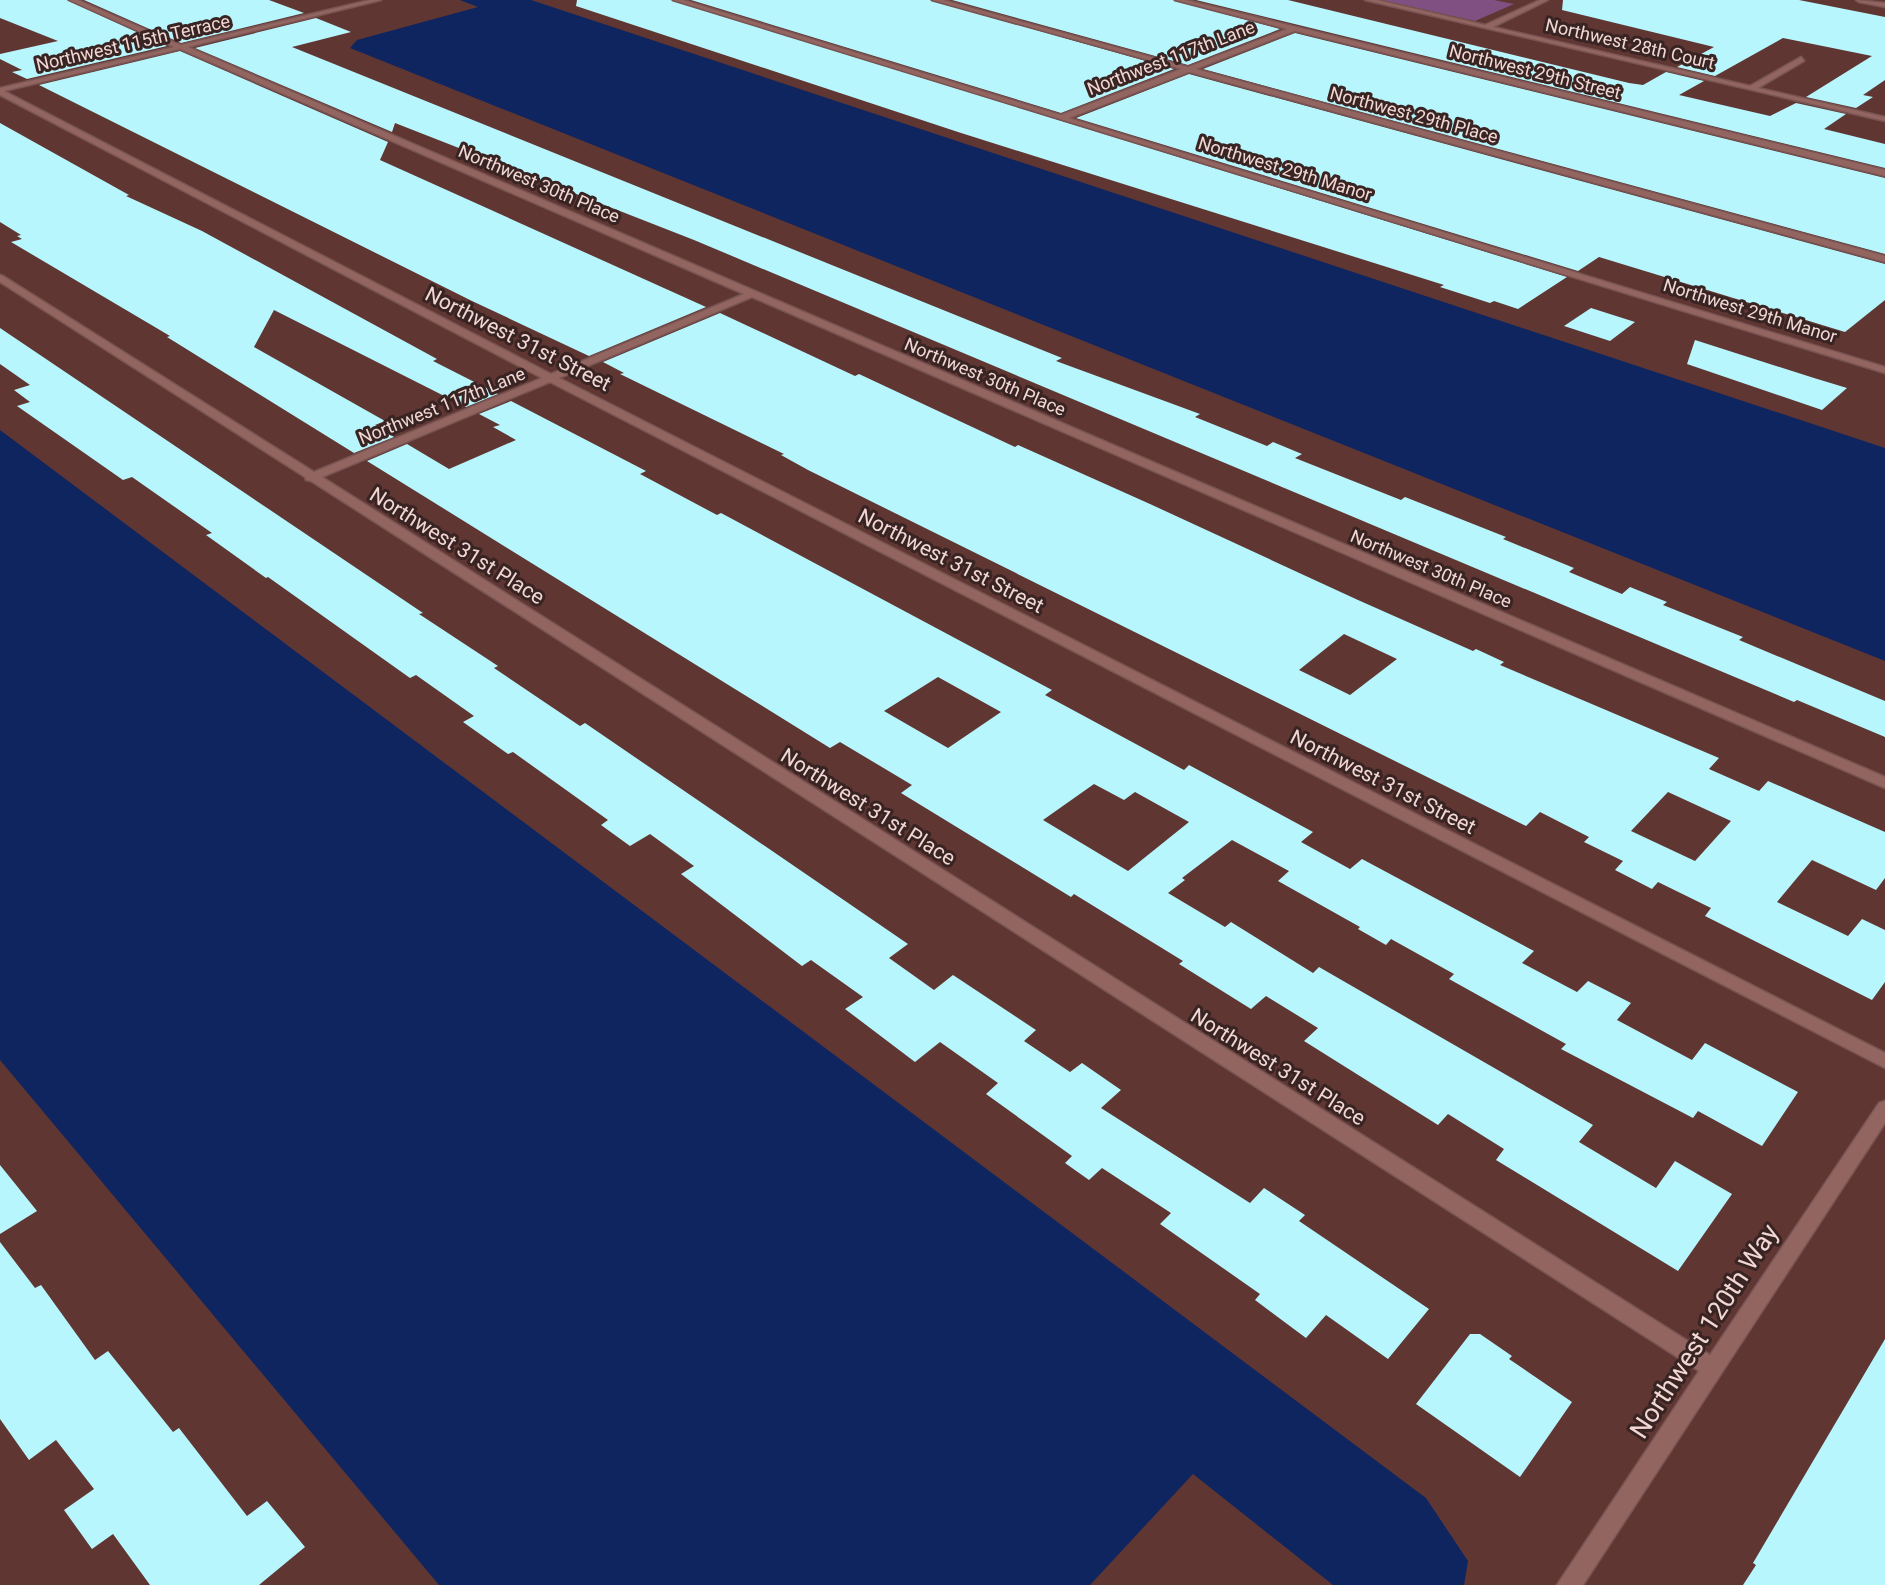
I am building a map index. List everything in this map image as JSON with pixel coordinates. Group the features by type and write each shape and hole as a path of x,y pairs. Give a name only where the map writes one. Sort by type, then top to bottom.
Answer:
{"street":[{"name":"Northwest 30th Place","path":"72,0 1885,783"},
{"name":"Northwest 115th Terrace","path":"0,91 378,0"},
{"name":"Northwest 29th Manor","path":"676,0 1885,370"},
{"name":"Northwest 29th Place","path":"935,0 1885,259"},
{"name":"Northwest 29th Street","path":"1178,0 1885,173"},
{"name":"Northwest 28th Court","path":"1368,0 1885,118"},
{"path":"1486,27 1545,0"},
{"path":"1859,0 1885,5"},
{"path":"328,3 343,8"},
{"name":"Northwest 117th Lane","path":"1061,118 1293,29"},
{"path":"1752,88 1800,60"},
{"name":"Northwest 31st Street","path":"0,91 553,379 1885,1060"},
{"name":"Northwest 31st Place","path":"0,278 310,478 1714,1369"},
{"name":"Northwest 117th Lane","path":"310,478 553,379 752,294"},
{"name":"Northwest 120th Way","path":"1575,1576 1885,1108"}],"shaded area":[{"path":"1381,0 1494,0 1514,4 1475,21"}],"water":[{"path":"460,0 531,0 1885,448 1885,661 350,48 357,40 478,7"},
{"path":"0,430 1426,1498 1468,1561 1464,1585 1333,1585 1193,1474 1090,1585 439,1585 0,1060"}],"building":[{"path":"0,0 67,0 167,46 27,79 12,72 22,70 0,59 0,54 58,41 0,18"},
{"path":"84,0 269,0 304,13 181,43"},
{"path":"577,0 671,0 1567,277 1518,309 1494,301 1490,303 1440,287 1444,285 958,132 576,6"},
{"path":"691,0 930,0 1174,69 1061,113"},
{"path":"952,0 1173,0 1280,29 1188,65"},
{"path":"1196,0 1288,0 1629,83 1643,85 1666,72 1704,81 1679,95 1770,116 1796,103 1846,114 1824,129 1885,144 1885,168"},
{"path":"1563,0 1799,0 1885,17 1885,80 1863,95 1873,97 1856,108 1806,97 1872,56 1783,38 1715,76 1677,67 1714,47 1562,10"},
{"path":"316,18 351,32 292,47 1062,358 1056,361 1200,414 1195,417 1267,446 1273,442 1302,454 1295,458 1401,500 1405,497 1506,537 1503,539 1574,568 1569,572 1622,594 1630,587 1667,602 1663,605 1743,637 1739,640 1885,701 1885,737 1797,700 1794,702 694,240 395,123 392,132 195,48"},
{"path":"1295,33 1885,178 1885,254 1203,69"},
{"path":"180,51 388,142 380,160 706,307 589,356 472,301 39,85"},
{"path":"1189,74 1885,264 1885,300 1845,332 1599,257 1578,271 1076,118"},
{"path":"0,123 129,195 126,196 202,231 437,359 433,361 498,394 466,407 274,310 254,347 385,421 375,425 394,437 354,453 167,337 170,336 11,242 22,239 17,236 21,235 0,222"},
{"path":"1591,308 1635,322 1610,341 1564,326"},
{"path":"720,313 855,376 859,374 1015,447 1018,445 1150,504 1358,600 1473,651 1476,649 1504,662 1500,665 1719,758 1709,769 1759,791 1768,781 1885,832 1885,878 1876,890 1812,860 1777,902 1848,936 1862,919 1885,930 1885,982 1872,1000 1705,916 1711,908 1658,882 1652,889 1615,870 1623,861 1584,842 1589,837 1540,812 1526,826 808,470 781,455 784,454 620,374 624,373 603,362","holes":["1344,634 1397,659 1350,695 1299,670","1668,792 1731,821 1695,861 1631,831"]},
{"path":"0,328 423,613 419,614 498,666 494,668 580,726 585,723 908,944 889,958 934,990 953,975 1036,1030 1024,1041 1070,1072 1082,1063 1121,1090 1101,1108 1250,1203 1264,1188 1305,1215 1299,1221 1429,1309 1388,1359 1326,1315 1306,1338 1255,1300 1260,1294 1160,1224 1171,1213 1102,1168 1089,1180 1065,1163 1072,1156 986,1094 998,1083 940,1042 915,1062 845,1009 863,997 811,960 802,966 681,874 694,866 650,834 630,846 601,825 608,820 513,752 508,754 463,722 474,716 416,675 410,678 268,577 266,578 206,535 212,533 132,477 123,480 17,406 30,402 14,390 30,385 0,364"},
{"path":"1695,340 1847,388 1822,410 1687,364"},
{"path":"511,401 646,471 640,474 717,515 721,513 1052,690 1045,695 1184,770 1189,765 1313,832 1301,842 1350,869 1362,859 1534,951 1522,963 1577,992 1588,981 1631,1003 1617,1020 1692,1060 1705,1043 1798,1092 1762,1146 1698,1111 1693,1118 1561,1049 1566,1044 1449,979 1454,974 1391,939 1386,945 1358,929 1360,927 1278,881 1289,871 1232,840 1182,878 1185,880 1168,893 1225,927 1231,922 1313,973 1319,967 1593,1125 1579,1142 1656,1188 1675,1161 1732,1194 1678,1271 1496,1160 1504,1149 1448,1114 1438,1125 1304,1041 1318,1028 1266,996 1251,1009 1179,964 1183,961 1074,894 1071,897 901,793 912,785 840,742 830,748 367,461 407,444 449,469 516,440 493,427 500,425 479,414","holes":["938,677 1001,712 948,748 884,711","1094,784 1124,800 1135,792 1189,822 1128,871 1043,820"]},
{"path":"0,1165 37,1211 0,1234"},
{"path":"0,1242 35,1288 41,1285 95,1360 108,1351 173,1432 179,1428 247,1516 267,1501 305,1547 259,1585 150,1585 113,1534 92,1549 64,1510 94,1489 56,1440 29,1460 0,1419"},
{"path":"1470,1334 1480,1334 1512,1356 1509,1359 1572,1402 1520,1477 1416,1404"},
{"path":"1885,1339 1885,1585 1743,1585 1756,1565 1753,1563"}]}
